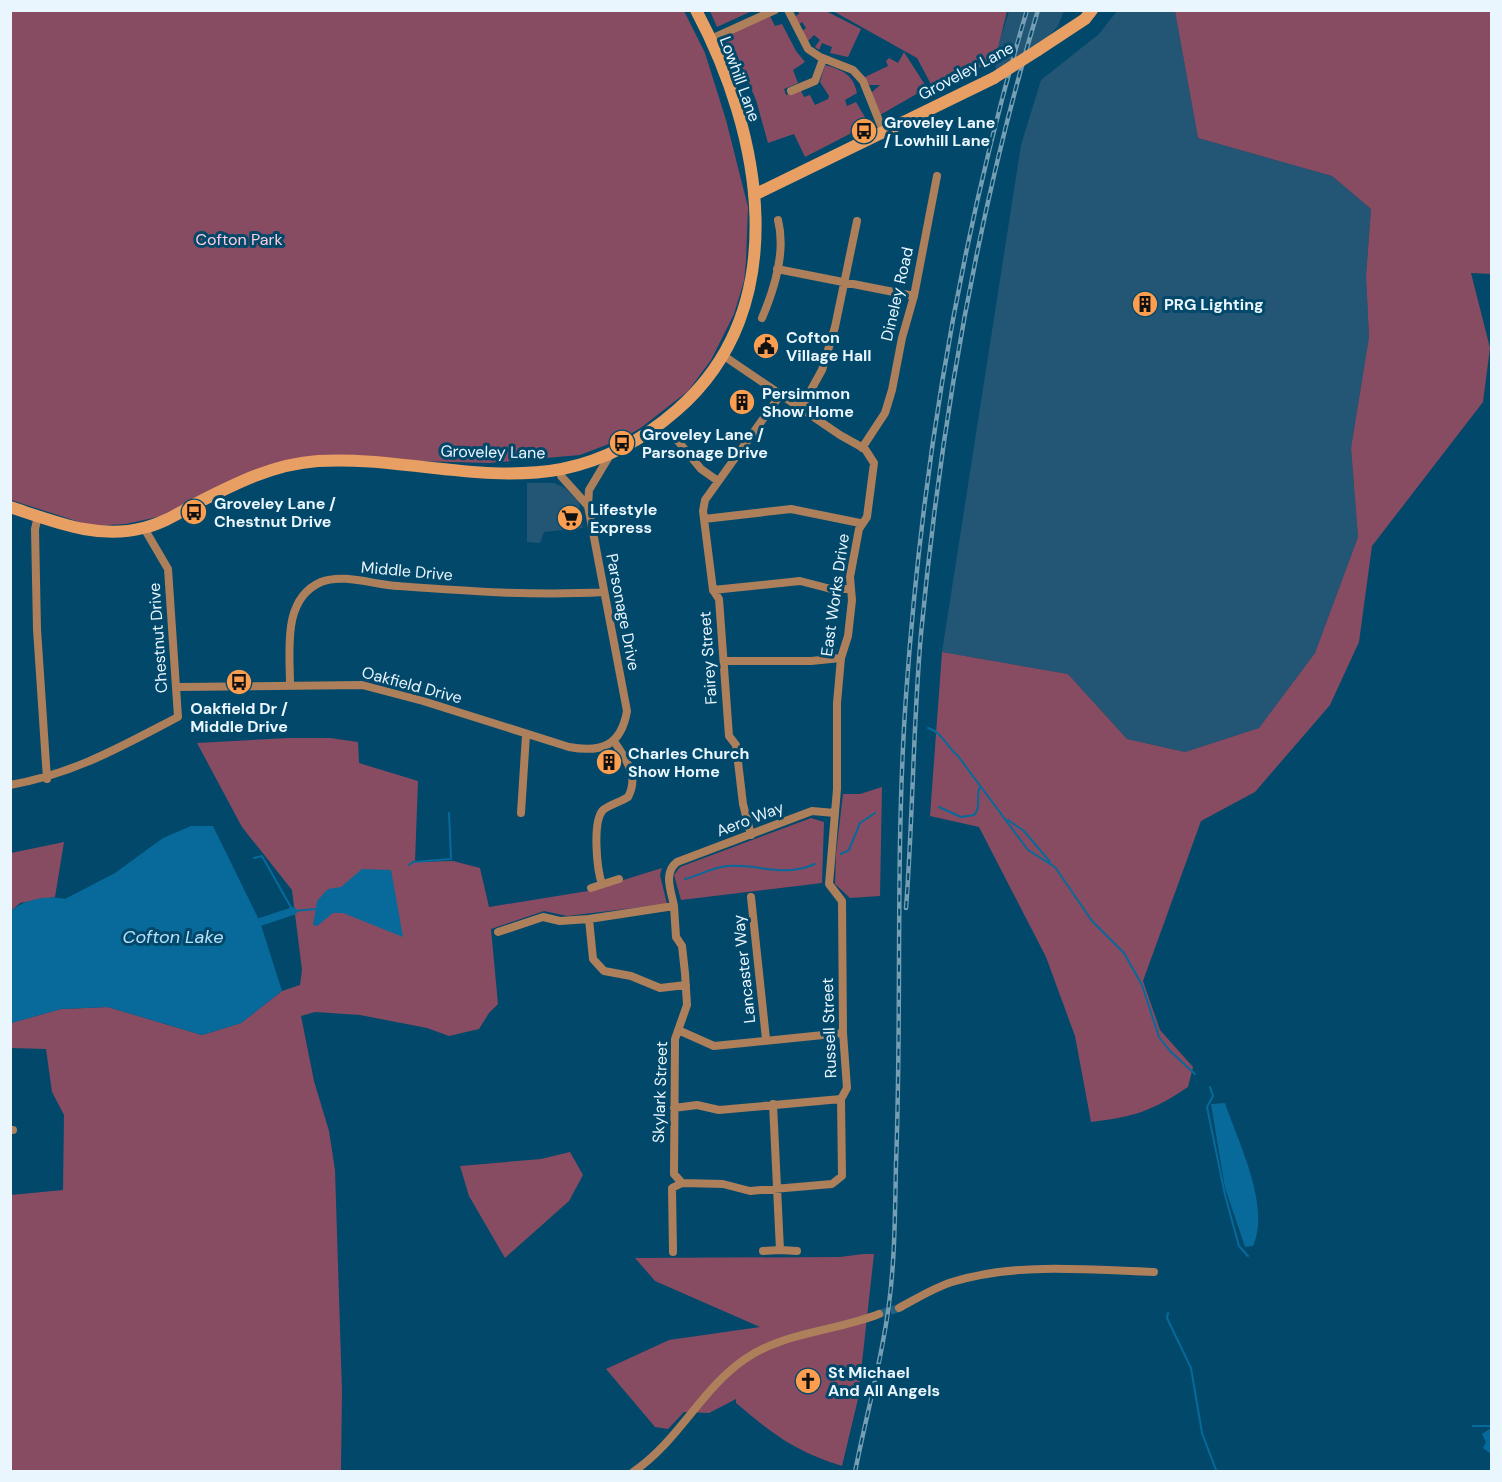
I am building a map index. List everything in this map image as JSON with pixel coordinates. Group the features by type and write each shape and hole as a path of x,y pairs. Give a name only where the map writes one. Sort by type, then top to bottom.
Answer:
{"main road":[{"name":"Lowhill Lane","path":"696,10 738,112 754,195"},
{"name":"Groveley Lane","path":"10,507 88,530 144,528 247,478 304,463 334,462 488,472 559,469 610,454 659,426 693,396 724,356 741,322 751,284 756,245 754,195 994,78 1085,19 1092,10"}],"street":[{"path":"709,40 775,10"},
{"path":"788,10 808,49 823,59 853,70 863,81 884,133"},
{"path":"791,91 815,81 823,59"},
{"name":"Dineley Road","path":"862,448 885,413 889,401 914,296 937,176"},
{"path":"762,318 777,269 781,233 778,220"},
{"path":"801,408 819,378 845,283 857,221"},
{"path":"777,269 914,296"},
{"name":"East Works Drive","path":"724,356 870,453 875,471 867,517 860,523 849,589 852,600 848,636 841,658 835,734 838,749 836,813"},
{"name":"Fairey Street","path":"751,835 743,804 736,745 729,735 719,599 713,590 704,519 705,500 781,394"},
{"path":"673,435 701,469 718,481"},
{"name":"Parsonage Drive","path":"610,454 589,490 588,506 625,699 624,724 614,741"},
{"name":"Parsonage Drive","path":"559,469 561,476 588,506"},
{"path":"576,490 593,482"},
{"path":"704,519 791,509 860,523"},
{"path":"10,785 47,779 37,629 35,530 38,516"},
{"name":"Chestnut Drive","path":"47,779 90,763 178,717 168,569 144,528"},
{"name":"Middle Drive","path":"290,684 289,630 292,616 300,601 321,582 340,579 382,585 503,593 604,592"},
{"path":"713,590 800,580 831,590 849,589"},
{"path":"724,660 811,661 841,658"},
{"name":"Oakfield Drive","path":"176,687 362,685 423,701 526,735 586,750 602,747 614,741"},
{"path":"521,813 526,735"},
{"path":"602,884 597,871 598,822 601,813 608,807 628,797 634,778 614,741"},
{"name":"Aero Way","path":"677,862 812,811 836,813"},
{"name":"Russell Street","path":"778,1187 832,1184 842,1176 841,1099 847,1088 843,1033 842,901 829,884 836,813"},
{"name":"Skylark Street","path":"677,862 670,868 668,874 674,906 676,936 682,946 686,984 686,1012 675,1040 673,1168 682,1183"},
{"path":"591,888 619,879"},
{"name":"Lancaster Way","path":"751,897 766,1039"},
{"path":"498,932 543,917 560,921 589,919 674,906"},
{"path":"589,919 593,959 603,971 631,976 660,988 686,984"},
{"path":"678,1030 714,1046 843,1033"},
{"path":"674,1108 697,1105 719,1110 841,1099"},
{"path":"773,1104 780,1250"},
{"path":"672,1252 672,1188 682,1183 723,1184 750,1191 778,1187"},
{"path":"763,1251 797,1251"},
{"path":"899,1308 952,1282 991,1273 1032,1269 1154,1272"},
{"path":"633,1472 664,1447 698,1404 746,1358 786,1339 855,1323 879,1314"}],"shaded area":[{"path":"1007,11 1001,38 1009,11 1064,11 1058,26 1048,37 996,71 995,60"},
{"path":"1117,11 1175,11 1198,138 1332,176 1371,209 1366,276 1369,337 1351,448 1358,537 1315,653 1259,728 1185,752 1127,739 1068,674 942,652 1021,145 1041,80 1099,34"},
{"path":"527,483 554,483 565,488 579,502 583,528 544,532 540,543 527,542"}],"green space":[{"path":"1007,10 995,60 934,90 917,58 833,11"},
{"name":"Cofton Park","path":"10,11 684,11 705,53 726,120 748,207 744,281 734,314 711,360 688,391 642,427 622,439 580,455 489,463 302,458 162,516 126,524 92,526 11,500"},
{"path":"710,11 752,11 717,27"},
{"path":"798,11 826,11 861,29 848,57 830,53 832,47 822,43 819,50 815,47 820,40 814,35 807,42 800,33 806,28 802,22 798,25 794,17 799,14"},
{"path":"1175,11 1491,11 1491,274 1471,273 1490,348 1483,402 1372,546 1359,642 1330,705 1255,792 1201,821 1143,981 1160,1030 1193,1067 1188,1087 1142,1112 1091,1122 1075,1036 1046,957 979,827 930,816 942,652 1068,674 1127,739 1185,752 1259,728 1315,653 1358,537 1351,448 1369,337 1366,276 1371,209 1332,176 1198,138"},
{"path":"770,16 775,26 782,24 796,51 805,62 793,70 798,83 784,89 786,95 800,89 804,97 810,95 815,105 828,99 829,96 820,82 825,65 831,67 842,71 853,81 857,93 845,100 847,106 856,102 869,124 805,157 794,134 768,143 756,100 737,55 733,56 723,37"},
{"path":"904,52 927,88 880,115 871,93 880,85 869,85 865,77 888,66 886,61 889,58 898,63"},
{"path":"330,738 358,742 359,763 418,781 415,862 453,861 480,868 489,907 588,891 662,868 660,875 667,904 567,916 544,911 491,929 498,1004 479,1029 449,1036 427,1028 360,1015 315,1012 301,1016 314,1081 329,1131 335,1170 342,1391 341,1471 11,1472 11,1195 63,1190 64,1115 52,1092 46,1049 11,1048 11,1023 61,1009 108,1007 202,1035 241,1023 282,991 300,985 302,970 292,890 242,827 197,743"},
{"path":"882,787 880,896 850,898 835,884 843,794 860,794"},
{"path":"811,818 824,822 822,883 681,900 674,875 680,867"},
{"path":"64,842 55,897 20,903 11,911 11,853"},
{"path":"570,1152 583,1175 569,1201 505,1258 469,1196 460,1166 541,1159"},
{"path":"874,1254 858,1399 842,1466 785,1441 736,1403 736,1399 709,1413 684,1412 668,1429 655,1427 606,1369 669,1340 760,1327 655,1281 635,1258 840,1257"}],"water":[{"name":"Cofton Lake","path":"191,826 213,826 260,922 282,991 241,1023 202,1035 108,1007 61,1009 11,1023 11,911 36,899 65,899 115,873 163,838"},
{"path":"362,869 391,870 403,937 343,913 333,913 317,926 313,925 317,901 328,889 341,887"},
{"path":"1225,1103 1251,1174 1255,1193 1258,1212 1253,1246 1245,1247 1225,1188 1211,1104"},
{"path":"1491,1428 1492,1454 1483,1448 1486,1442 1482,1434"}],"waterway":[{"path":"928,728 941,736 958,756 1028,850 1055,867 1092,921 1124,953 1142,985 1159,1037 1170,1051 1195,1074"},
{"path":"939,807 961,817 974,815 978,809 980,787"},
{"path":"409,865 413,862 451,859 449,813"},
{"path":"841,854 849,850 860,823 875,813"},
{"path":"1008,820 1024,831 1050,862"},
{"path":"254,858 262,856 293,911 316,909"},
{"path":"685,879 723,866 792,870 815,864"},
{"path":"260,922 293,911"},
{"path":"1210,1087 1213,1096 1207,1107 1225,1195 1239,1246 1248,1256"},
{"path":"1168,1313 1167,1318 1191,1368 1202,1433 1216,1470"},
{"path":"1473,1426 1492,1426"}],"tunnel":[{"path":"879,1314 899,1308"}],"railway":[{"path":"855,1472 882,1346 892,1269 898,1106 903,754 913,609 922,523 934,436 964,264 982,178 1027,10"},
{"path":"906,908 918,668 939,476 979,241 1016,86 1038,10"}],"place":[{"name":"Groveley Lane / Lowhill Lane","path":"864,131"},
{"name":"PRG Lighting","path":"1145,304"},
{"name":"Cofton Village Hall","path":"766,346"},
{"name":"Persimmon Show Home","path":"742,402"},
{"name":"Groveley Lane / Parsonage Drive","path":"622,443"},
{"name":"Groveley Lane / Chestnut Drive","path":"194,512"},
{"name":"Lifestyle Express","path":"570,518"},
{"name":"Oakfield Dr / Middle Drive","path":"239,682"},
{"name":"Charles Church Show Home","path":"609,762"},
{"name":"St Michael And All Angels","path":"808,1381"}]}
